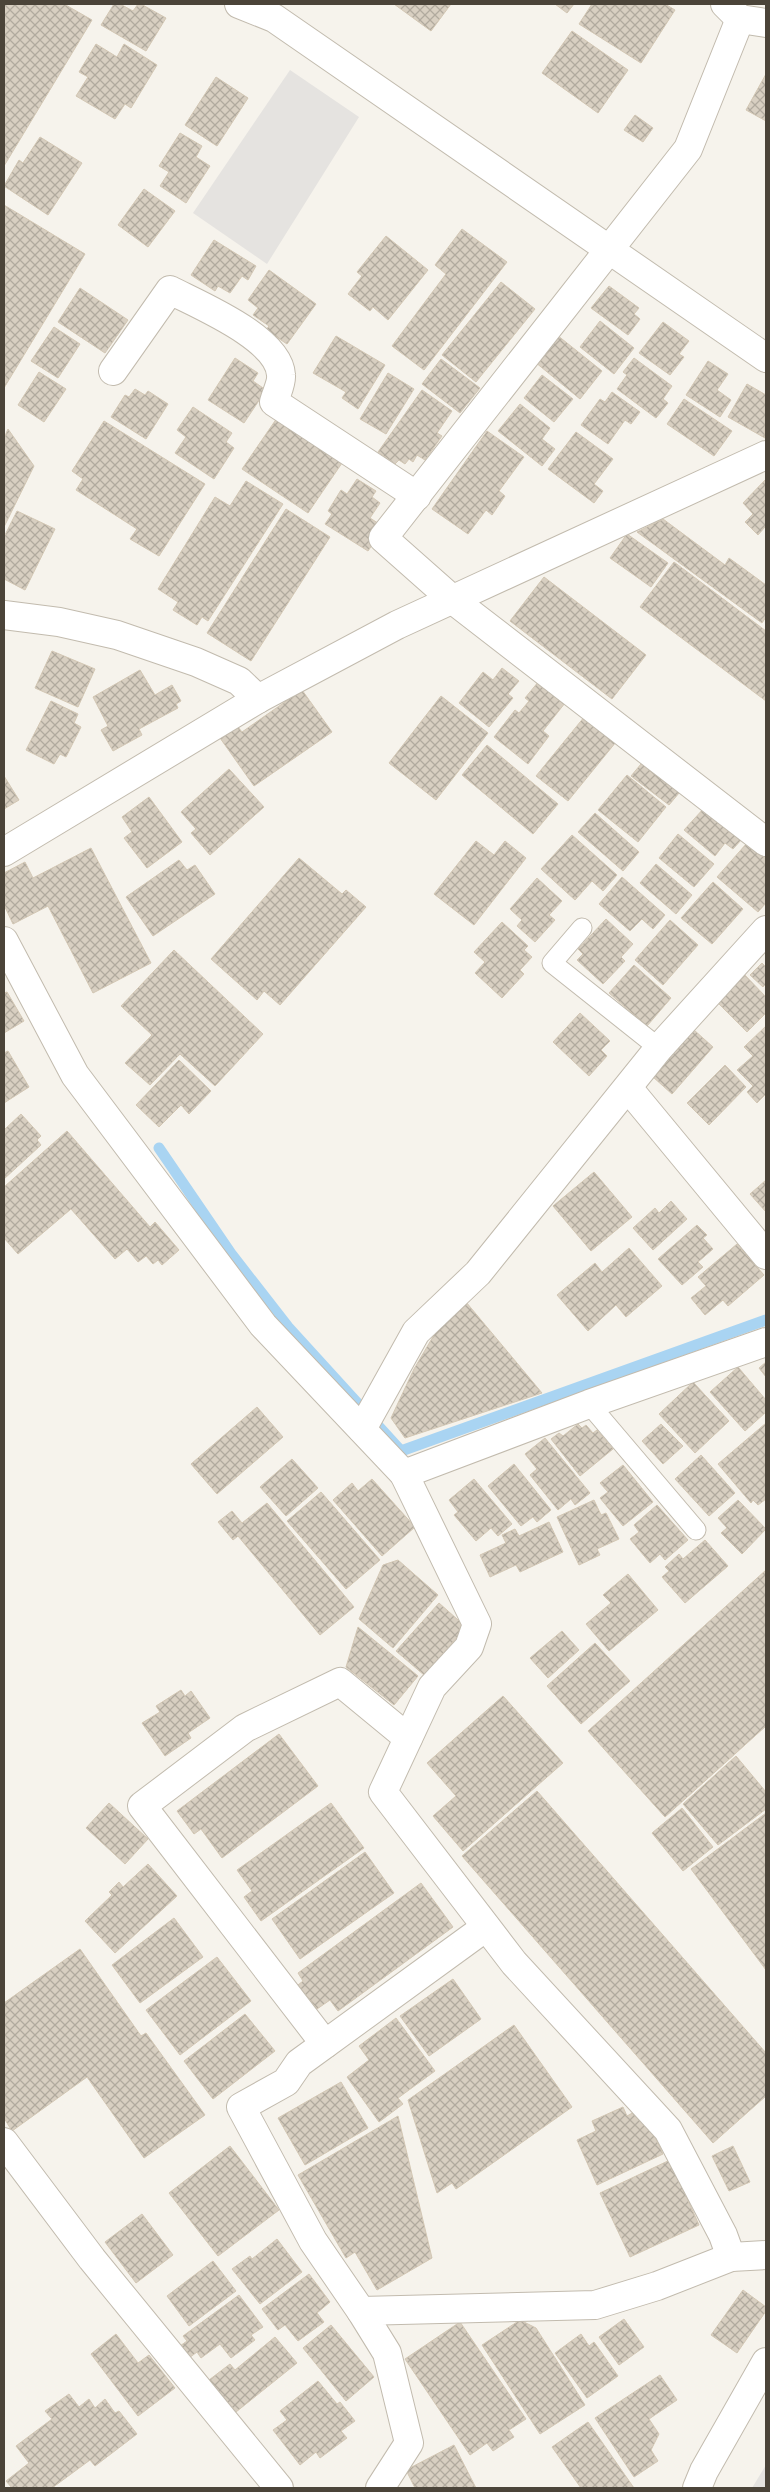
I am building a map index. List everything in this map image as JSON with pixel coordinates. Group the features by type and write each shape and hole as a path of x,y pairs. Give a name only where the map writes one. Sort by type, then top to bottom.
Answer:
{"street":[{"path":"239,4 274,18 766,358"},
{"path":"744,15 688,149 611,250 383,538 453,600 766,842"},
{"path":"113,371 170,290 245,329 272,354 281,375 274,402 417,496"},
{"path":"4,852 258,700 397,625 766,455"},
{"path":"4,615 59,622 117,635 196,662 239,681 258,700"},
{"path":"366,1421 416,1332 478,1273 659,1048 766,930"},
{"path":"4,941 75,1075 263,1325 366,1421 404,1474 477,1624 469,1647 432,1687 383,1792 514,1963 668,2130 723,2235 731,2256"},
{"path":"628,1088 766,1256"},
{"path":"404,1474 589,1404 766,1342"},
{"path":"325,2044 142,1806 246,1728 340,1682 408,1738"},
{"path":"380,2488 409,2443 387,2353 313,2241 241,2107 286,2082 299,2063 486,1927"},
{"path":"4,2142 92,2259 280,2488"},
{"path":"361,2311 595,2305 657,2286 731,2256 766,2255"},
{"path":"696,2488 766,2362"}],"lane":[{"path":"582,928 552,963 659,1048"},
{"path":"589,1404 696,1530"}],"shaded area":[{"path":"290,70 359,117 267,264 193,213"},
{"path":"766,2465 766,2488 752,2488"}],"building":[{"path":"4,4 64,4 92,20 4,166"},
{"path":"114,4 120,4 133,11 138,4 141,4 166,18 146,51 101,25"},
{"path":"394,4 451,4 431,31"},
{"path":"555,4 574,4 567,13"},
{"path":"592,4 665,4 675,10 641,63 579,24"},
{"path":"572,31 628,70 598,113 542,73"},
{"path":"96,44 117,57 124,44 157,65 131,108 125,104 115,119 76,96 88,77 79,72"},
{"path":"766,74 766,121 746,110"},
{"path":"216,77 248,98 217,146 185,125"},
{"path":"635,115 653,128 643,142 624,130"},
{"path":"180,133 202,146 196,157 210,166 186,203 160,186 169,172 159,166"},
{"path":"40,137 82,163 48,215 4,186 19,160 23,163"},
{"path":"144,189 175,211 148,247 118,225"},
{"path":"4,205 85,254 4,388"},
{"path":"462,229 507,262 424,370 392,346 446,274 435,265"},
{"path":"386,236 428,270 388,320 373,307 370,311 348,294 362,276 357,272"},
{"path":"214,240 256,266 248,280 242,276 230,293 218,286 215,291 191,275"},
{"path":"269,270 316,304 287,344 266,330 269,326 253,315 258,308 248,300"},
{"path":"501,282 535,309 476,382 442,355"},
{"path":"609,286 639,308 634,314 640,319 628,335 591,308"},
{"path":"80,288 128,320 105,353 58,322"},
{"path":"600,321 634,348 614,374 580,347"},
{"path":"663,322 689,341 679,354 684,357 670,375 639,353"},
{"path":"54,327 80,344 58,378 31,361"},
{"path":"557,335 602,371 580,399 535,362"},
{"path":"336,336 385,365 358,409 342,398 346,392 313,373"},
{"path":"235,358 258,373 253,381 266,390 244,423 208,400"},
{"path":"634,358 672,386 663,399 668,403 656,418 617,389 627,375 623,372"},
{"path":"441,359 480,388 460,413 422,384"},
{"path":"708,361 728,374 717,390 731,400 720,417 686,395"},
{"path":"39,372 66,389 44,422 18,405"},
{"path":"388,373 414,389 386,434 360,419"},
{"path":"542,375 573,399 554,422 524,398"},
{"path":"747,384 766,395 765,438 728,417"},
{"path":"135,389 145,395 148,391 168,404 146,439 111,417 125,395 129,397"},
{"path":"422,390 452,411 437,433 442,436 425,460 417,455 413,462 409,459 405,464 399,460 395,464 378,452"},
{"path":"612,392 640,412 631,424 625,420 608,444 581,425 600,399 605,402"},
{"path":"684,399 732,431 714,456 667,424"},
{"path":"520,404 550,428 542,439 555,449 542,466 498,431"},
{"path":"193,407 232,433 226,442 234,448 214,479 175,453 186,437 177,430"},
{"path":"277,418 342,463 308,513 242,469"},
{"path":"104,421 205,484 159,556 130,539 137,529 76,490 83,479 72,471"},
{"path":"8,429 34,466 4,527 4,438"},
{"path":"487,431 524,457 499,491 505,496 492,515 486,510 468,534 432,509"},
{"path":"576,432 613,459 594,484 603,491 594,503 548,469"},
{"path":"357,479 376,491 372,497 380,503 370,518 384,527 368,551 325,524 332,514 328,511 341,490 347,494"},
{"path":"766,479 766,529 765,527 758,535 745,522 753,514 743,503"},
{"path":"246,481 283,504 208,621 202,617 197,625 173,610 178,602 158,589 215,497 230,506"},
{"path":"286,509 330,537 251,661 207,633"},
{"path":"17,511 55,529 25,590 4,579 4,537"},
{"path":"663,519 725,565 729,558 766,585 766,617 762,623 637,532"},
{"path":"627,534 668,563 651,587 610,558"},
{"path":"674,562 766,631 766,701 640,607"},
{"path":"544,577 646,655 612,699 510,621"},
{"path":"52,651 95,669 78,707 35,688"},
{"path":"502,668 519,681 508,694 513,698 489,727 459,703 483,672 493,680"},
{"path":"140,670 155,695 172,685 181,701 176,704 178,708 139,729 142,735 113,751 101,730 108,726 93,697"},
{"path":"539,681 565,703 543,731 549,736 528,764 494,737 515,710 519,713 529,701 525,698"},
{"path":"302,690 332,732 254,786 220,738 238,727 242,732"},
{"path":"441,696 488,733 436,800 389,763"},
{"path":"51,701 78,714 74,723 81,727 66,757 60,754 54,764 26,750"},
{"path":"585,716 616,742 568,801 536,776"},
{"path":"487,745 558,804 533,834 462,775"},
{"path":"646,758 684,787 669,805 631,776"},
{"path":"229,769 264,807 210,855 191,833 196,829 181,812"},
{"path":"627,775 666,807 638,842 598,810"},
{"path":"4,776 19,800 4,809"},
{"path":"149,797 182,842 147,868 124,838 132,832 122,817"},
{"path":"705,807 742,839 733,849 725,843 715,856 684,830"},
{"path":"595,813 639,852 623,871 578,832"},
{"path":"678,834 714,864 694,887 659,858"},
{"path":"572,835 617,875 603,891 592,881 575,900 541,869"},
{"path":"476,841 494,855 505,841 526,858 474,925 434,894"},
{"path":"747,843 766,859 766,903 758,912 717,877"},
{"path":"91,848 151,963 93,993 48,906 13,924 4,905 4,873 25,862 33,878"},
{"path":"299,858 342,894 346,890 366,907 280,1005 264,991 257,1000 211,959"},
{"path":"179,860 187,870 195,865 215,894 153,936 126,897"},
{"path":"656,864 692,895 676,914 640,883"},
{"path":"622,877 665,915 653,929 642,919 630,931 599,904"},
{"path":"537,878 562,901 549,915 555,920 535,942 517,926 522,920 510,909"},
{"path":"713,882 743,909 712,944 681,918"},
{"path":"606,919 633,944 621,957 625,961 603,984 577,960 583,954 578,949"},
{"path":"670,920 698,945 663,985 635,960"},
{"path":"502,922 528,946 524,950 532,957 520,970 524,974 502,998 475,973 485,962 474,952"},
{"path":"174,950 263,1034 215,1086 180,1054 150,1085 125,1063 152,1035 121,1006"},
{"path":"762,963 766,967 766,984 763,987 750,975"},
{"path":"634,965 671,998 647,1026 609,993"},
{"path":"741,971 766,997 766,1013 747,1032 713,998"},
{"path":"7,992 24,1021 4,1033 4,993"},
{"path":"580,1013 610,1041 601,1050 607,1056 589,1076 553,1042"},
{"path":"766,1026 766,1094 757,1103 747,1092 753,1086 737,1070 753,1056 744,1047"},
{"path":"694,1030 713,1047 672,1094 653,1077"},
{"path":"8,1051 29,1087 4,1103 4,1053"},
{"path":"179,1060 211,1091 189,1114 181,1105 159,1127 136,1105"},
{"path":"725,1065 746,1087 709,1125 687,1103"},
{"path":"21,1114 41,1136 37,1140 41,1145 4,1179 4,1130"},
{"path":"67,1131 150,1227 155,1222 179,1250 162,1265 158,1260 153,1264 146,1256 138,1262 127,1249 115,1259 71,1209 18,1254 4,1238 4,1187"},
{"path":"594,1172 632,1217 591,1251 553,1206"},
{"path":"766,1180 766,1212 750,1194"},
{"path":"671,1201 687,1219 653,1250 633,1228 655,1208 659,1213"},
{"path":"697,1225 707,1235 703,1238 713,1249 698,1262 703,1267 682,1285 658,1259"},
{"path":"737,1244 764,1275 728,1306 723,1300 705,1315 691,1298 706,1286 698,1277"},
{"path":"629,1248 662,1286 626,1317 616,1305 588,1331 557,1295 595,1263 602,1272"},
{"path":"466,1302 542,1393 405,1438 391,1418 414,1369 434,1335"},
{"path":"766,1362 766,1377 759,1368"},
{"path":"738,1367 766,1400 766,1412 745,1431 710,1392"},
{"path":"693,1382 729,1421 695,1453 659,1414"},
{"path":"257,1407 283,1437 217,1494 191,1464"},
{"path":"766,1423 766,1499 758,1505 753,1500 751,1503 718,1464"},
{"path":"578,1424 582,1428 586,1425 593,1433 597,1430 613,1449 580,1476 551,1439 559,1433 563,1436"},
{"path":"661,1424 683,1446 663,1464 642,1441"},
{"path":"545,1438 590,1493 575,1505 571,1499 558,1510 530,1475 537,1469 525,1454"},
{"path":"701,1455 735,1493 709,1516 675,1479"},
{"path":"292,1459 318,1488 286,1516 260,1487"},
{"path":"514,1464 551,1510 537,1522 533,1517 521,1526 488,1486"},
{"path":"623,1465 653,1502 623,1526 600,1498 608,1492 600,1483"},
{"path":"372,1479 415,1527 382,1556 333,1500 352,1483 358,1491"},
{"path":"474,1479 512,1524 498,1536 491,1528 476,1541 454,1515 458,1512 449,1500"},
{"path":"321,1492 380,1560 346,1589 287,1521"},
{"path":"594,1500 601,1515 606,1513 619,1539 597,1549 600,1555 579,1565 557,1517"},
{"path":"738,1500 766,1529 742,1554 721,1533 727,1528 718,1518"},
{"path":"267,1503 354,1607 320,1635 238,1536 233,1540 218,1522 232,1511 242,1523"},
{"path":"657,1505 688,1540 665,1560 660,1554 650,1563 630,1539 639,1532 634,1525"},
{"path":"549,1522 563,1552 520,1572 516,1565 490,1577 480,1555 506,1543 502,1535 515,1529 519,1536"},
{"path":"705,1540 728,1566 685,1603 662,1577 669,1571 665,1567 679,1554 683,1559"},
{"path":"398,1560 438,1595 393,1648 359,1619 383,1565"},
{"path":"766,1570 766,1726 665,1817 588,1731"},
{"path":"628,1574 658,1610 609,1651 586,1624 611,1603 603,1595"},
{"path":"439,1603 466,1627 424,1675 396,1651"},
{"path":"358,1627 418,1676 394,1705 346,1667"},
{"path":"562,1631 579,1650 548,1678 530,1658"},
{"path":"595,1643 630,1681 581,1724 547,1686"},
{"path":"181,1690 185,1696 191,1691 210,1718 188,1733 191,1738 165,1756 142,1723 160,1712 156,1706"},
{"path":"503,1696 563,1763 463,1851 433,1816 456,1796 427,1763"},
{"path":"279,1734 318,1786 222,1858 201,1829 194,1834 177,1811"},
{"path":"736,1756 766,1792 766,1809 718,1845 683,1804"},
{"path":"537,1791 766,2053 766,2096 713,2143 462,1856"},
{"path":"109,1803 148,1839 125,1864 86,1828"},
{"path":"331,1803 364,1848 261,1921 244,1897 252,1891 237,1870"},
{"path":"682,1808 713,1847 683,1871 652,1833"},
{"path":"766,1813 766,1970 691,1869"},
{"path":"365,1852 394,1893 300,1959 272,1919"},
{"path":"148,1864 177,1896 115,1953 85,1921 112,1895 109,1892 119,1882 123,1887"},
{"path":"421,1883 453,1927 338,2011 330,2000 317,2009 298,1985 303,1981 298,1973"},
{"path":"174,1918 203,1957 140,2003 112,1965"},
{"path":"80,1949 141,2036 146,2033 205,2115 144,2158 87,2077 12,2131 4,2118 4,2003"},
{"path":"217,1957 251,2001 180,2055 146,2010"},
{"path":"453,1979 481,2019 429,2056 400,2016"},
{"path":"245,2014 275,2051 213,2099 184,2061"},
{"path":"396,2018 435,2071 398,2098 403,2104 379,2122 347,2077 369,2060 359,2046"},
{"path":"514,2025 572,2107 456,2189 452,2183 437,2193 408,2100"},
{"path":"341,2082 368,2128 305,2165 278,2118"},
{"path":"623,2107 627,2116 638,2110 645,2126 649,2124 663,2154 597,2185 577,2140 596,2131 592,2121"},
{"path":"398,2116 432,2258 377,2290 355,2252 346,2258 298,2175"},
{"path":"230,2146 279,2210 218,2256 169,2193"},
{"path":"733,2146 750,2182 729,2191 712,2156"},
{"path":"670,2160 699,2225 630,2257 600,2193"},
{"path":"142,2214 173,2255 136,2283 105,2242"},
{"path":"277,2239 302,2272 260,2304 232,2269 250,2256 252,2259"},
{"path":"213,2261 236,2291 189,2326 167,2296"},
{"path":"309,2274 330,2302 317,2313 324,2322 298,2341 285,2325 278,2330 262,2309"},
{"path":"743,2290 766,2307 766,2311 737,2353 711,2335"},
{"path":"239,2295 263,2327 251,2335 255,2340 231,2358 220,2344 201,2358 197,2352 189,2358 180,2346 187,2341 183,2336"},
{"path":"624,2319 644,2347 619,2365 599,2337"},
{"path":"520,2320 536,2328 585,2405 540,2434 482,2345"},
{"path":"460,2322 526,2419 509,2430 514,2437 493,2451 487,2443 470,2455 405,2359"},
{"path":"331,2325 374,2377 346,2401 303,2348"},
{"path":"116,2334 138,2363 149,2355 175,2388 138,2416 91,2354"},
{"path":"581,2334 589,2346 594,2342 618,2376 587,2398 555,2353"},
{"path":"275,2337 297,2363 236,2412 209,2380 230,2364 235,2370"},
{"path":"660,2375 677,2400 649,2419 659,2434 651,2450 658,2461 634,2477 595,2418"},
{"path":"318,2381 337,2404 340,2402 355,2421 341,2431 347,2438 320,2458 316,2452 300,2465 273,2430 287,2420 280,2411"},
{"path":"69,2394 79,2407 89,2399 95,2408 105,2399 115,2413 119,2411 137,2434 95,2466 90,2460 52,2488 12,2488 6,2481 29,2463 16,2446 52,2419 45,2411"},
{"path":"588,2422 634,2488 581,2488 552,2447"},
{"path":"454,2445 476,2488 415,2488 406,2470"}],"waterway":[{"path":"159,1148 232,1255 288,1327 401,1451 766,1320"}]}
